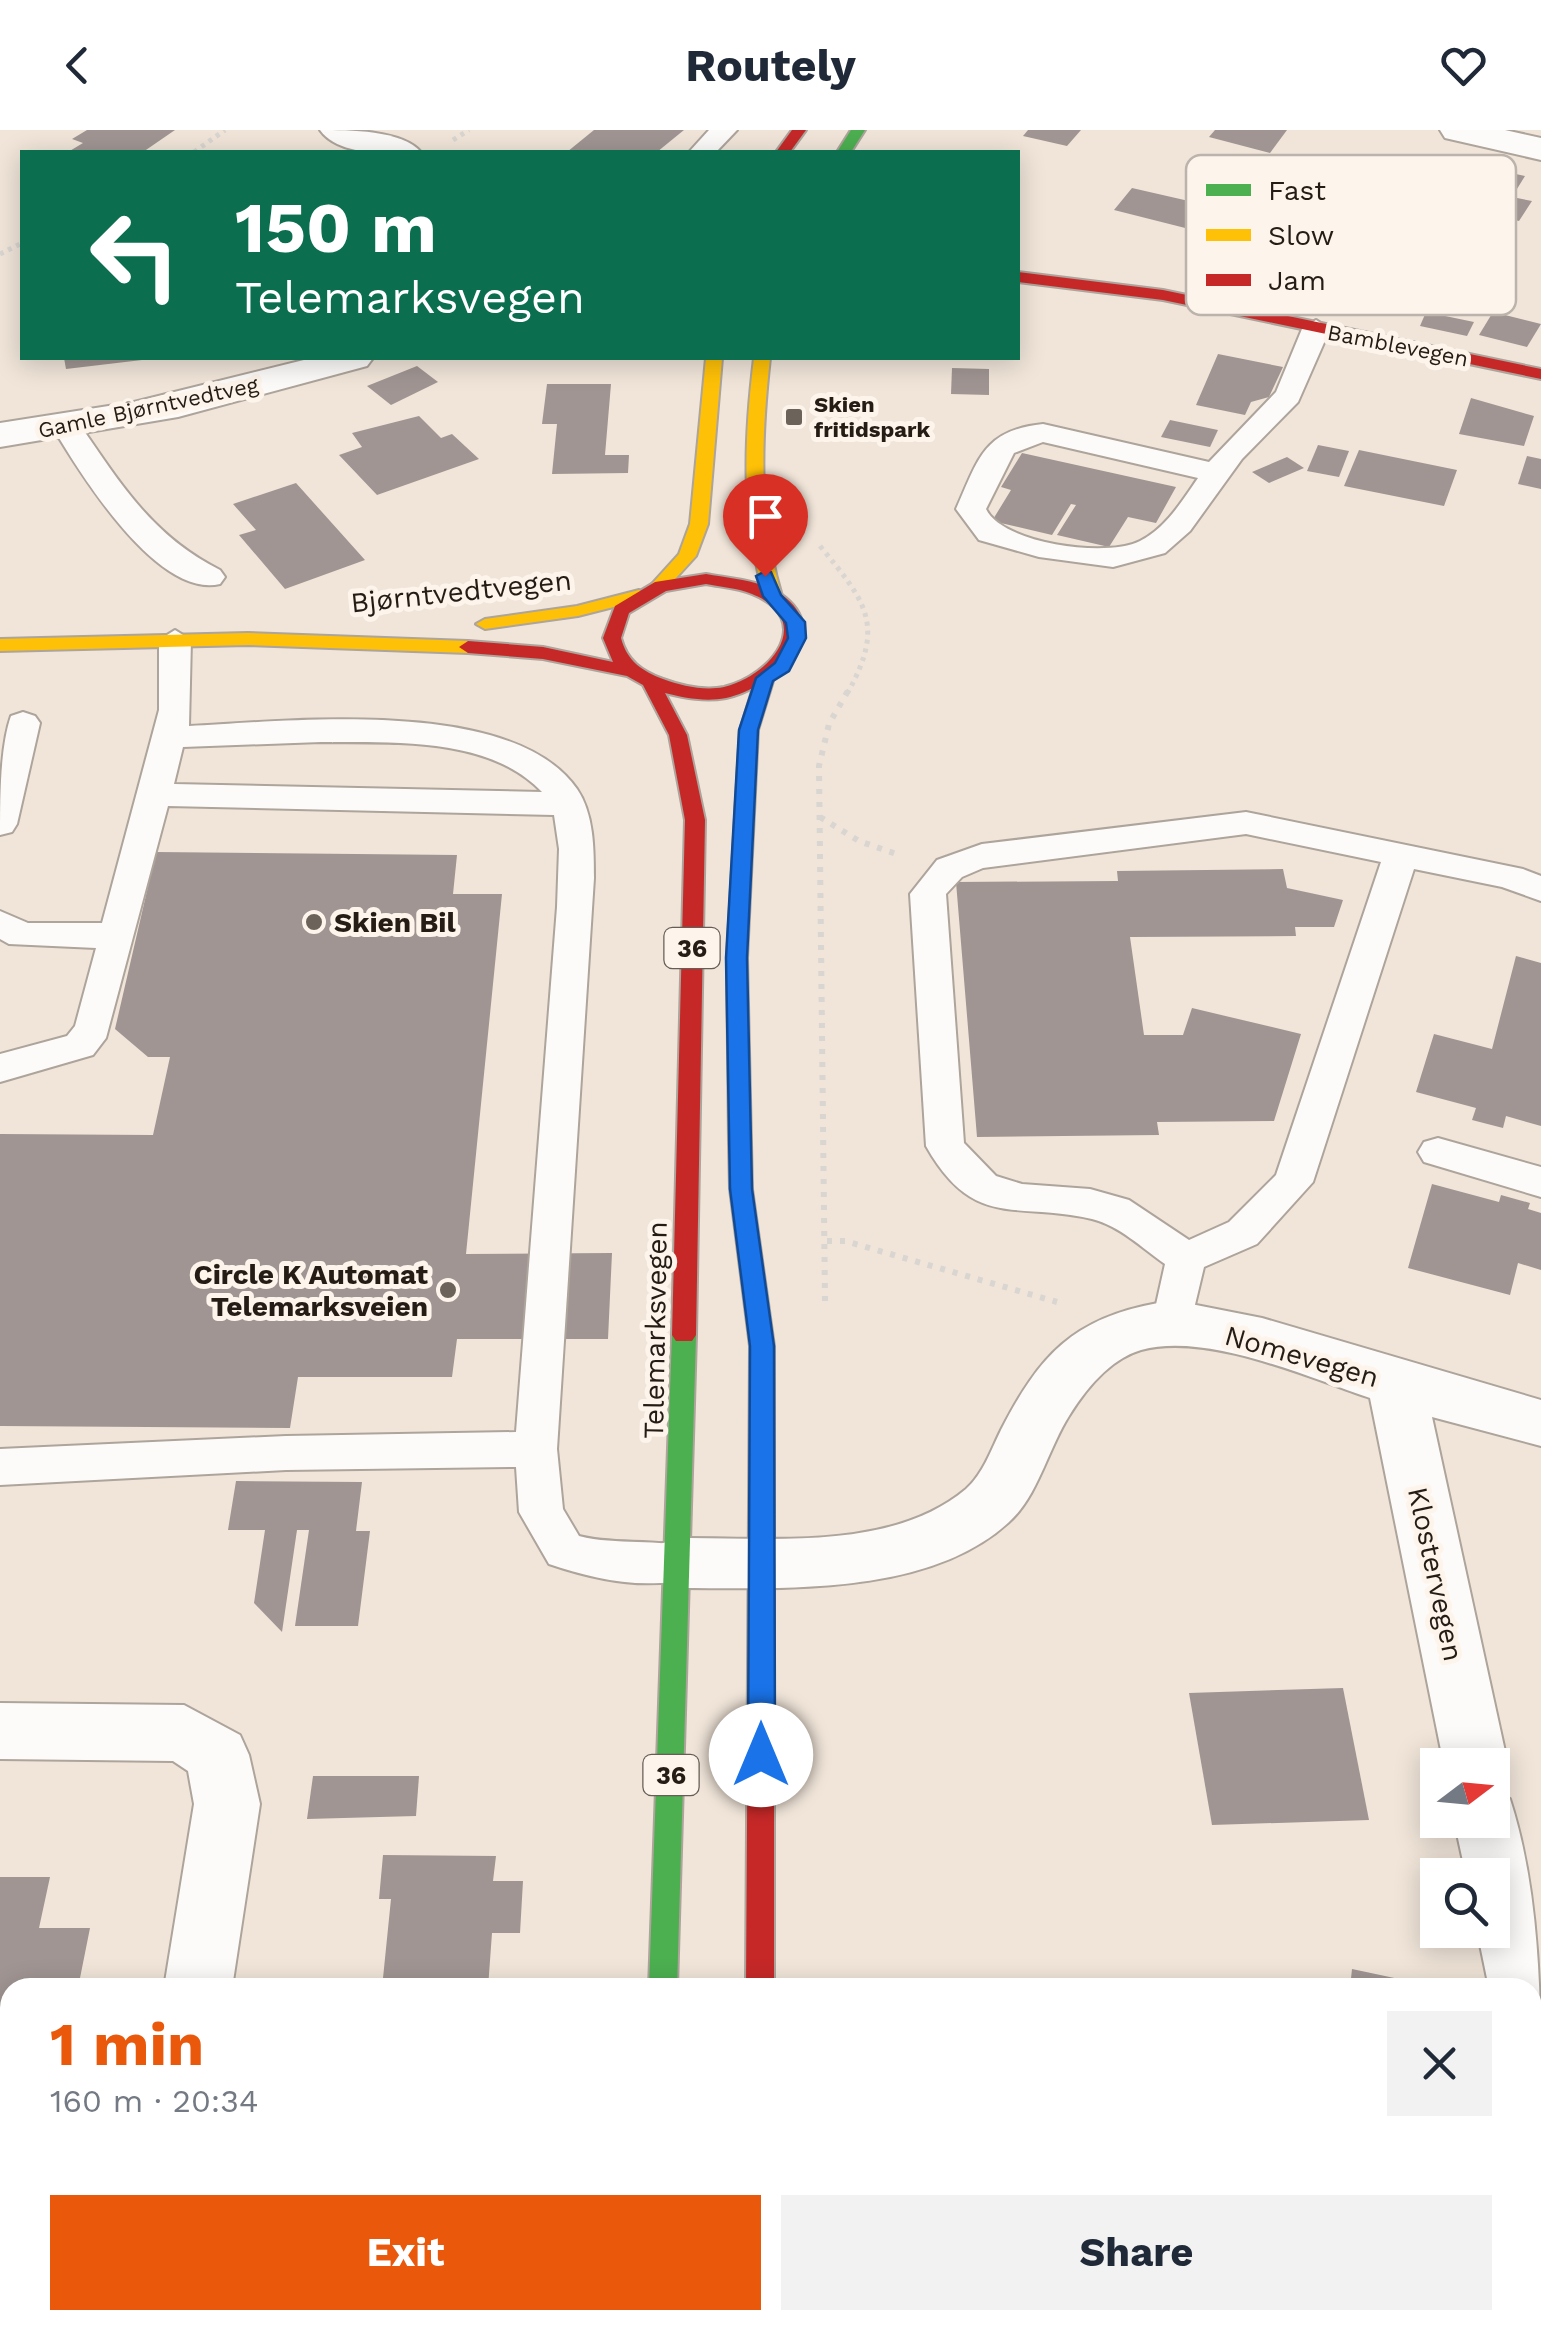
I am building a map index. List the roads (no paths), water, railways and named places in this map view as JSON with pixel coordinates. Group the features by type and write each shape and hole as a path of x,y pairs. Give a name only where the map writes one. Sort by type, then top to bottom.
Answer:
{"main road":[{"name":"Bamblevegen","path":"1020,277 1186,301"},
{"name":"Bamblevegen","path":"1254,315 1541,374"},
{"path":"714,360 700,524 687,556 616,618 612,645 629,671 651,683 697,693 721,692 765,678"},
{"name":"36","path":"760,1978 762,1346 741,1189 736,958 749,730 765,678 782,667 797,638 796,622 772,596 757,556 752,518 752,454 762,360"},
{"path":"649,591 694,580 730,581 772,596"},
{"name":"Bjørntvedtvegen","path":"0,645 288,638 531,618 649,591"},
{"name":"Bjørntvedtvegen","path":"288,638 574,654 629,671"},
{"name":"Telemarksvegen","path":"651,683 678,734 695,820 679,1563 663,1978"}],"street":[{"path":"338,130 397,150"},
{"path":"1458,130 1541,149"},
{"name":"Gamle Bjørntvedtveg","path":"0,435 68,428 182,404 346,360"},
{"path":"679,1563 873,1556 937,1534 987,1506 1007,1480 1038,1414 1073,1362 1152,1328"},
{"name":"Nomevegen","path":"1152,1328 1230,1332 1541,1423"},
{"name":"Klostervegen","path":"1396,1383 1472,1748"},
{"path":"0,1731 184,1733 217,1755 227,1804 200,1978"},
{"path":"1492,1838 1520,1978"}],"lane":[{"path":"704,150 724,130"},
{"path":"1217,473 1043,433 1023,433 1004,442 971,509 978,527 996,538 1093,559 1138,553 1159,544 1177,526 1217,473 1232,452 1280,407 1294,386 1316,328"},
{"path":"68,428 136,528 175,563 209,577"},
{"path":"0,1068 80,1046 94,1028 176,710 176,640"},
{"path":"0,824 23,723"},
{"path":"170,737 352,732 461,738 517,753 532,762 546,771 567,804 576,834 576,907 536,1449 541,1512 565,1551 609,1562 679,1563"},
{"path":"157,795 567,804"},
{"path":"1186,1258 1115,1211 1004,1196 980,1188 962,1174 945,1146 930,933 928,894 942,874 954,864 982,856 1246,823 1510,877 1541,889"},
{"path":"1152,1328 1186,1258 1244,1232 1292,1182 1306,1151 1401,856"},
{"path":"0,923 22,934 118,936"},
{"path":"1438,1152 1541,1182"},
{"path":"0,1467 286,1453 536,1449"}],"place":[{"name":"Skien fritidspark","path":"794,417"},
{"name":"Skien Bil","path":"314,922"},
{"name":"Circle K Automat Telemarksveien","path":"448,1290"}]}
